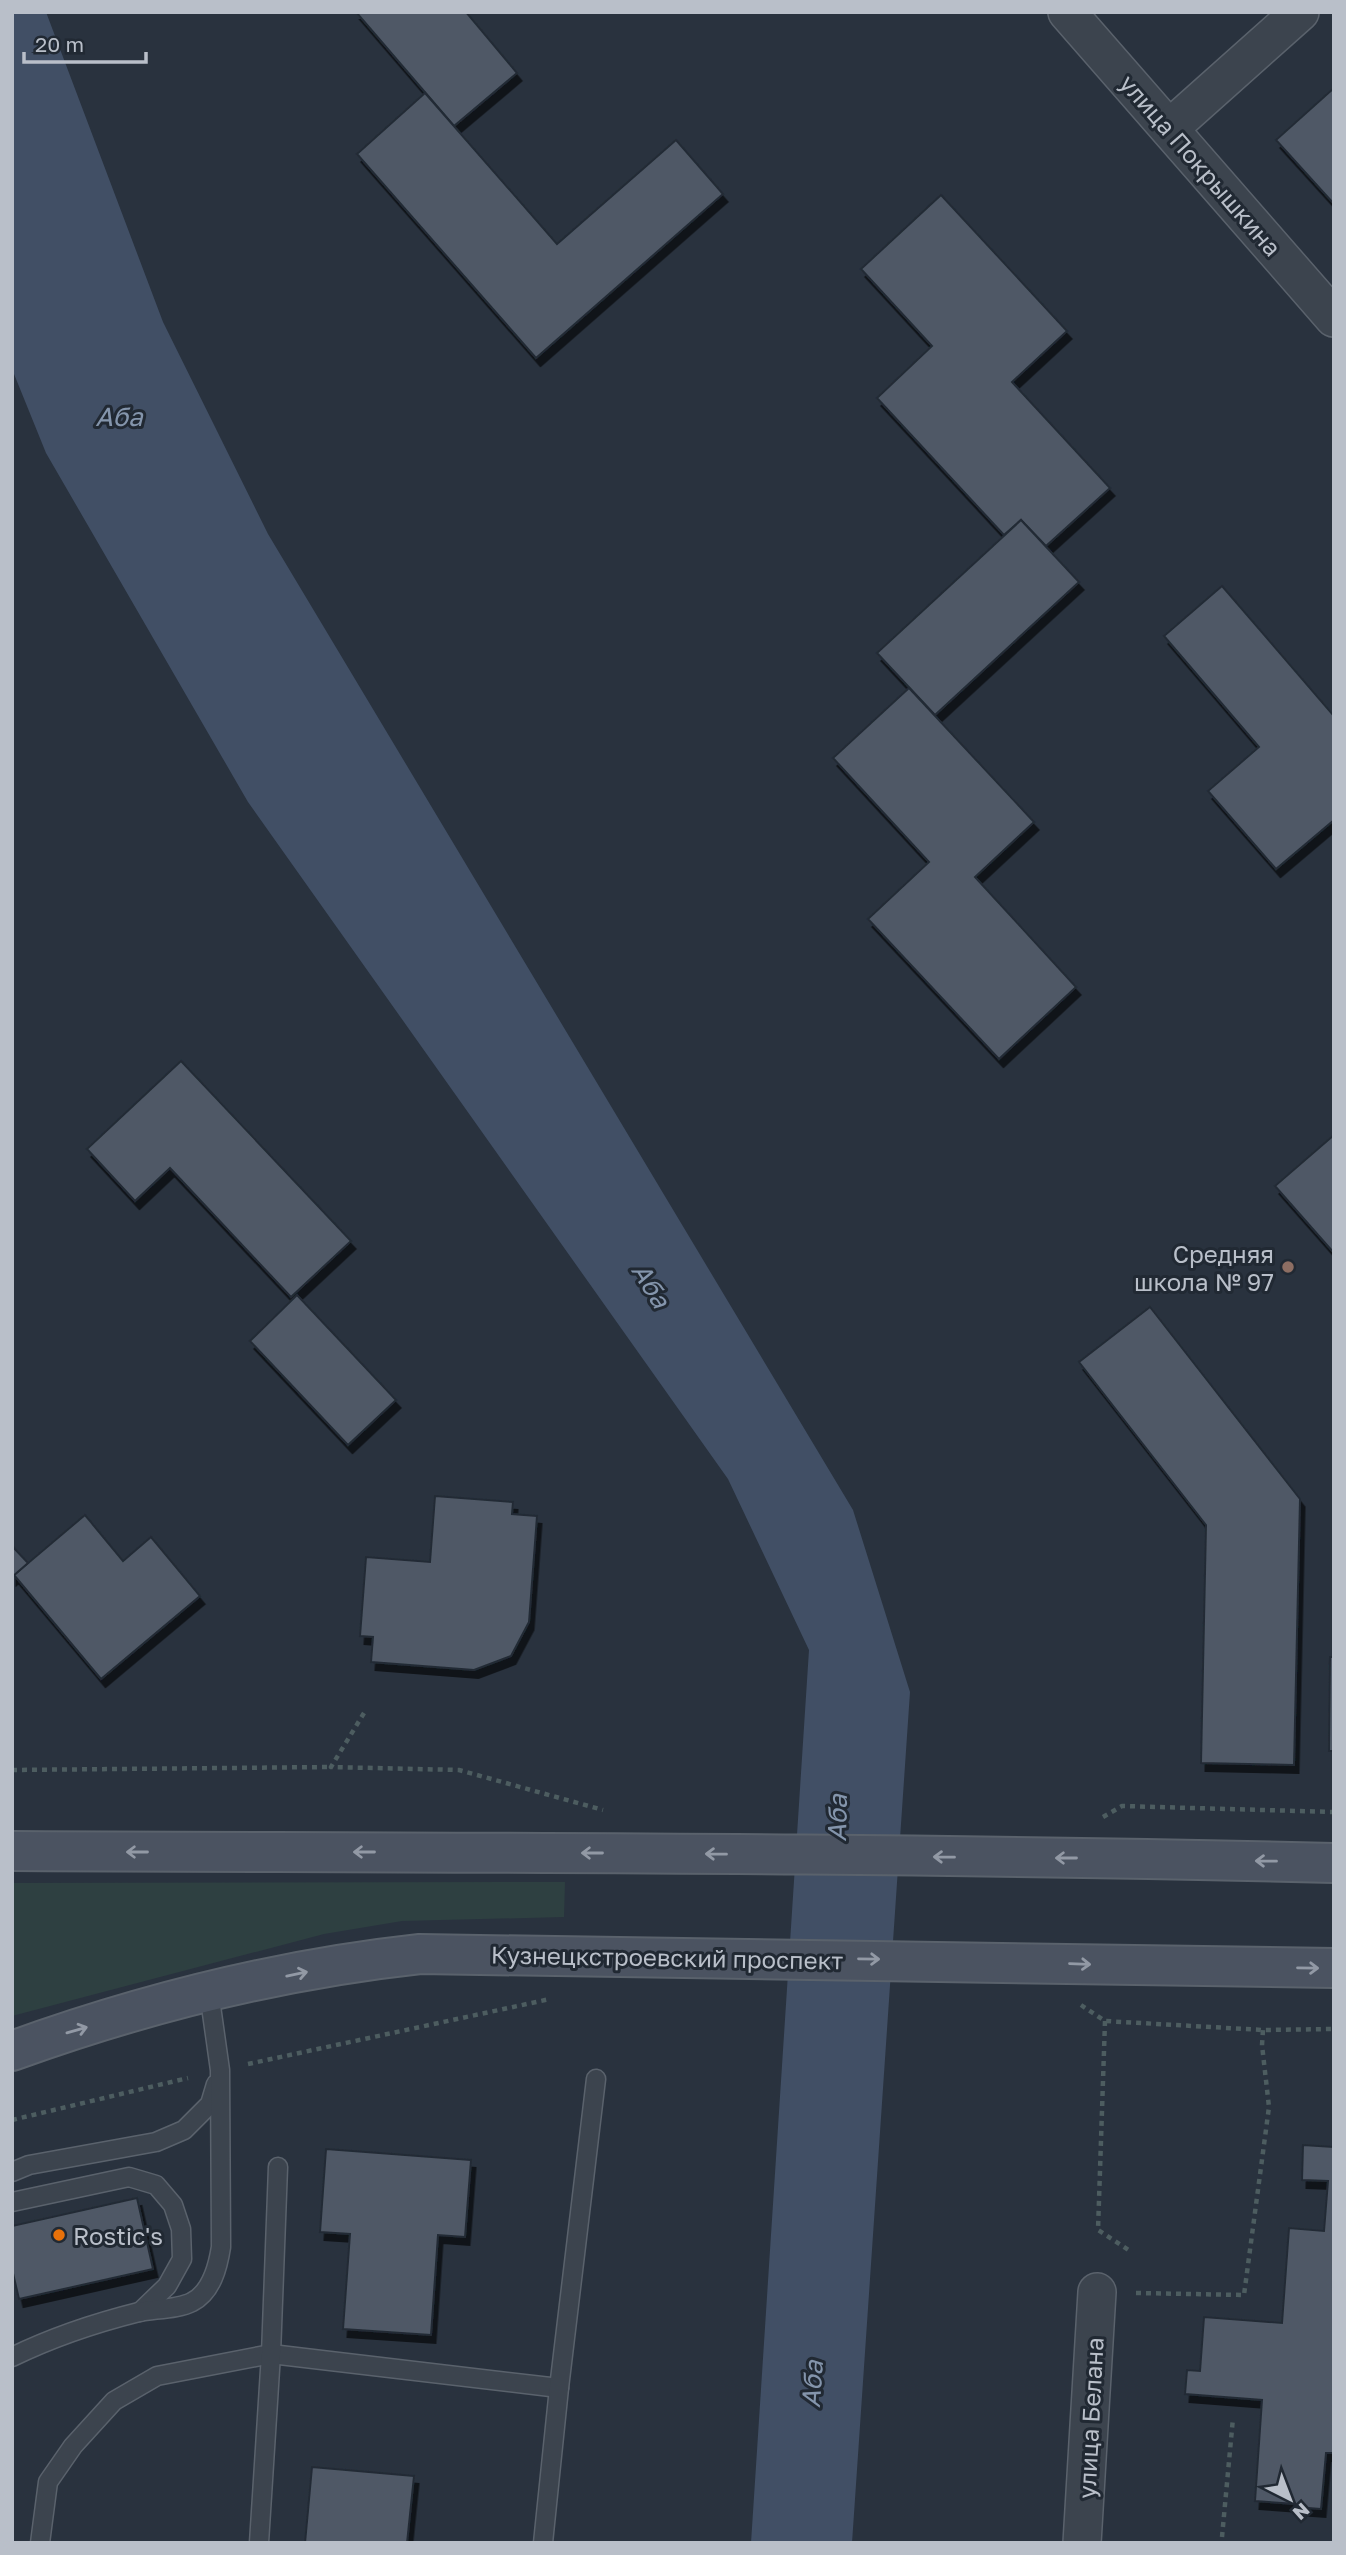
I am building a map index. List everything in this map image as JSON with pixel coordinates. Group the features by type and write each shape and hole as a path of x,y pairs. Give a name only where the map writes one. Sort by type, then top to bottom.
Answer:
{"main road":[{"path":"12,1851 660,1853 1334,1863"},
{"name":"Кузнецкстроевский проспект","path":"12,2051 53,2036 209,1992 366,1960 420,1954 1334,1968"}],"street":[{"name":"улица Покрышкина","path":"1067,12 1334,318"},
{"path":"1170,128 1300,12"},
{"name":"улица Белана","path":"1082,2543 1097,2292"}],"lane":[{"path":"12,2357 53,2337 140,2312 193,2302 217,2272 221,2247 220,2070 209,1992"},
{"path":"12,2172 29,2165 156,2142 184,2130 210,2104 220,2070"},
{"path":"543,2543 596,2079"},
{"path":"259,2543 271,2354 278,2167"},
{"path":"12,2202 129,2178 156,2185 173,2205 181,2229 182,2259 167,2286 140,2312"},
{"path":"40,2543 48,2482 73,2446 114,2401 157,2376 271,2354 559,2388"}],"path":[{"path":"331,1767 364,1713"},
{"path":"12,1770 331,1767 459,1770 615,1814"},
{"path":"1122,1806 1334,1812"},
{"path":"12,2120 220,2070 559,1997"},
{"path":"1130,2251 1098,2230 1105,2021 1263,2030 1334,2029"},
{"path":"1097,2292 1244,2295 1269,2107 1262,2045 1263,2030"},
{"path":"1222,2537 1233,2418"}],"shaded area":[{"path":"565,1882 564,1917 402,1921 324,1934 12,2016 12,1883"}],"water":[{"name":"Аба","path":"12,12 46,12 163,322 268,534 853,1510 910,1692 852,2543 751,2543 809,1650 728,1479 248,802 46,453 12,369"}],"building":[{"path":"356,12 466,12 517,73 454,126"},
{"path":"1334,88 1334,204 1276,140"},
{"path":"425,93 557,244 676,140 723,194 536,358 357,154"},
{"path":"941,195 1067,331 1012,382 1110,488 1046,546 1021,520 1004,535 877,398 932,346 861,269"},
{"path":"1021,520 1079,582 935,715 877,653"},
{"path":"1222,586 1334,716 1334,820 1276,869 1208,791 1259,747 1164,636"},
{"path":"909,688 1034,822 975,877 1076,987 999,1059 868,919 929,862 833,758"},
{"path":"181,1061 351,1241 291,1297 170,1168 135,1201 87,1149"},
{"path":"1334,1135 1334,1253 1275,1186"},
{"path":"297,1295 396,1400 348,1445 250,1341"},
{"path":"1150,1307 1300,1499 1294,1765 1201,1763 1206,1525 1079,1362"},
{"path":"435,1496 513,1502 512,1514 537,1516 529,1622 511,1656 474,1670 371,1662 373,1637 360,1636 366,1557 430,1562"},
{"path":"85,1515 123,1561 151,1537 200,1596 101,1679 14,1575"},
{"path":"12,1546 28,1563 12,1577"},
{"path":"1330,1657 1334,1657 1334,1751 1329,1751"},
{"path":"1303,2145 1334,2147 1334,2453 1326,2453 1321,2509 1255,2501 1262,2400 1185,2394 1187,2370 1200,2371 1204,2317 1282,2323 1289,2228 1324,2231 1328,2181 1302,2180"},
{"path":"326,2149 471,2160 465,2237 438,2235 431,2335 343,2329 350,2234 320,2232"},
{"path":"137,2198 153,2269 19,2299 12,2269 12,2226"},
{"path":"312,2467 414,2476 407,2543 305,2543"}],"place":[{"name":"Средняя школа № 97","path":"1288,1267"},
{"name":"Rostic's","path":"59,2235"}]}
